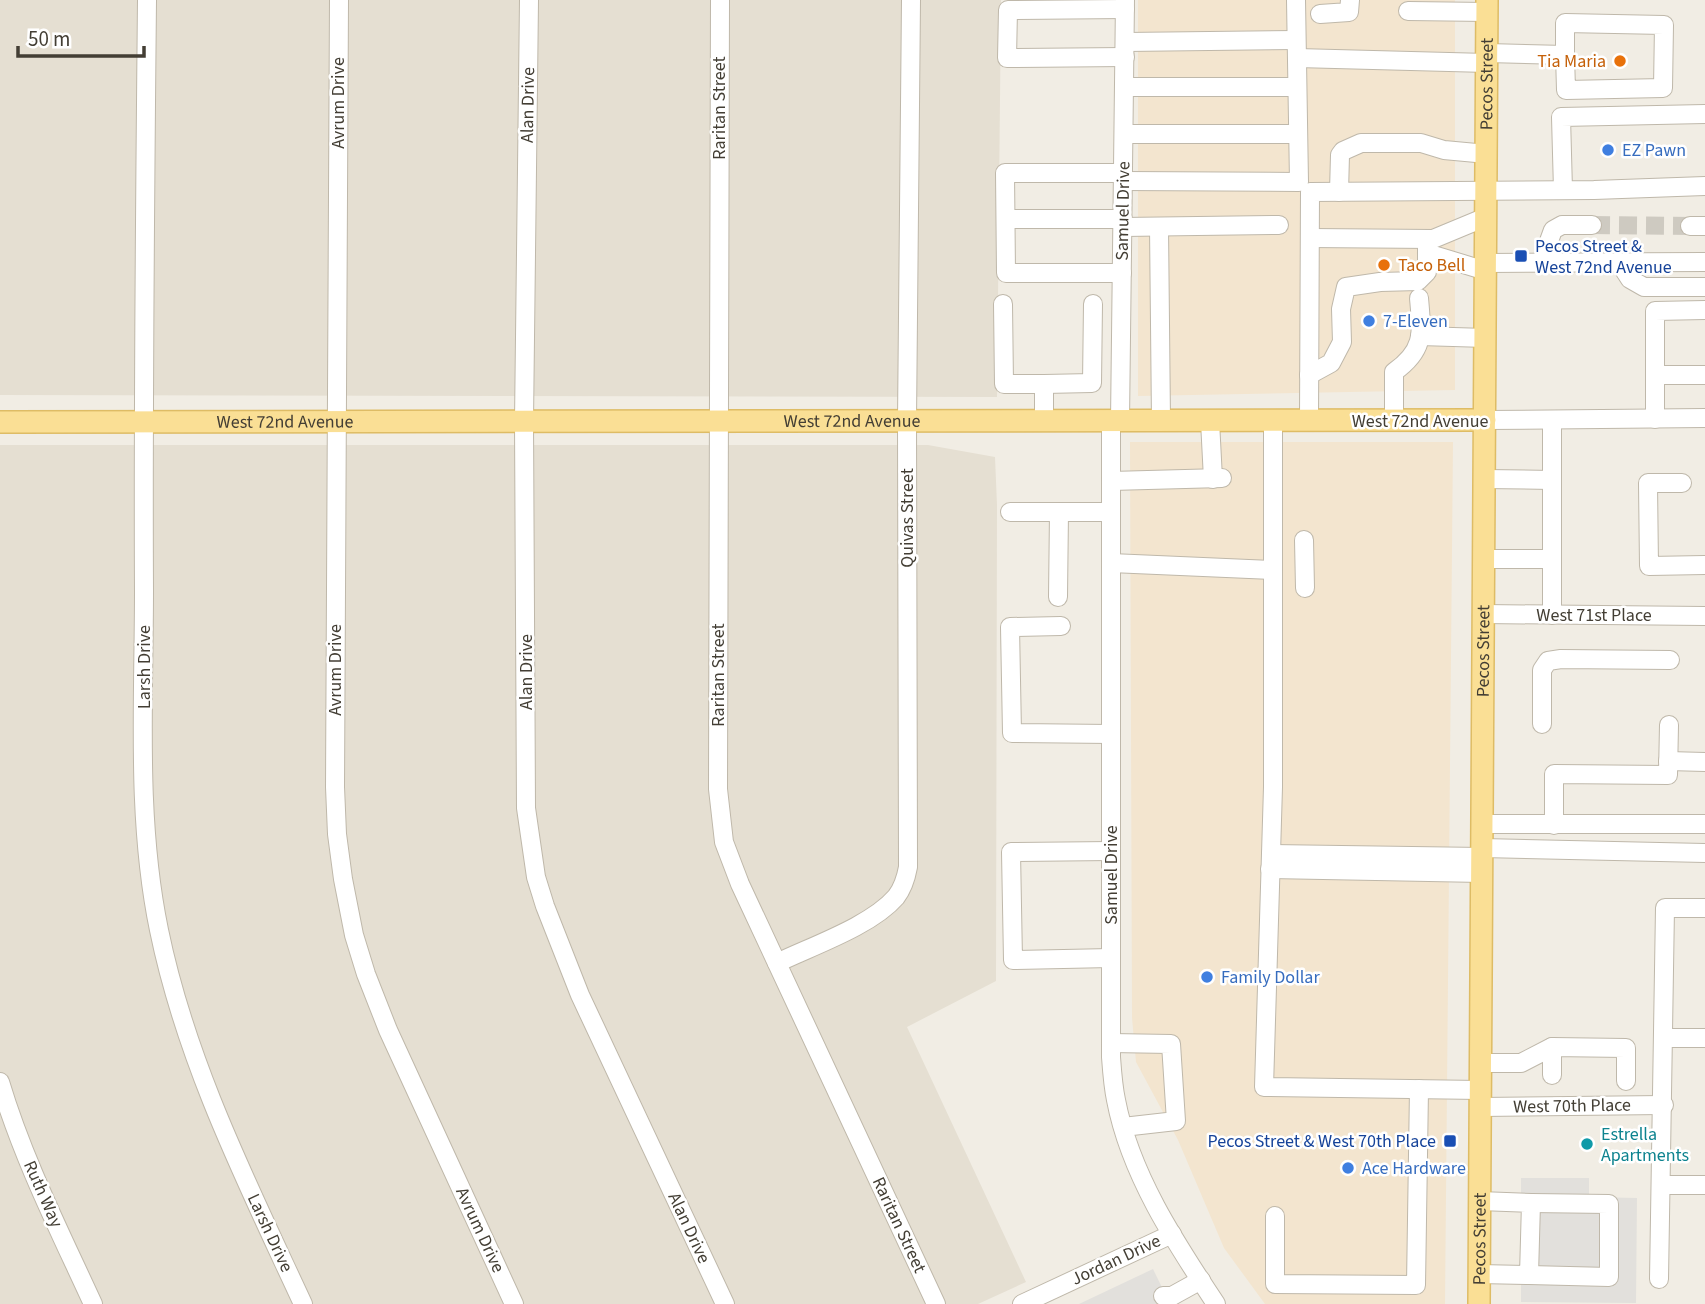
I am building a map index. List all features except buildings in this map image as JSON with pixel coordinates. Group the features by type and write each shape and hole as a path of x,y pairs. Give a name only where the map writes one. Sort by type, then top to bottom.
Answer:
{"main road":[{"name":"Pecos Street","path":"1479,1304 1488,6"},
{"name":"West 72nd Avenue","path":"0,422 1485,420"}],"street":[{"name":"Larsh Drive","path":"147,0 143,422 145,793 151,890 167,967 186,1035 229,1143 303,1304"},
{"name":"Avrum Drive","path":"338,0 337,834 354,935 366,974 388,1030 514,1304"},
{"name":"Alan Drive","path":"529,0 524,422 526,808 536,877 580,995 725,1304"},
{"name":"Raritan Street","path":"720,0 719,810 724,842 777,963 936,1304"},
{"name":"Quivas Street","path":"777,963 876,915 898,895 906,877 911,0"},
{"path":"1122,273 1006,273 1005,173 1299,182 1296,0"},
{"path":"1320,13 1349,12 1350,0"},
{"path":"1125,4 1008,10 1007,58 1125,50 1297,49 1487,58 1565,55"},
{"name":"Samuel Drive","path":"1125,4 1122,273 1111,481 1111,1043 1115,1099 1145,1182 1172,1234 1216,1304"},
{"path":"1408,11 1488,6"},
{"path":"1565,23 1664,25 1663,88 1566,90 1565,55 1565,23"},
{"path":"1124,87 1297,87"},
{"path":"1563,190 1562,117 1705,114"},
{"path":"1124,134 1298,134"},
{"path":"1339,192 1340,155 1361,143 1421,143 1444,150 1487,154"},
{"path":"1309,421 1310,192 1705,186"},
{"path":"1309,375 1331,363 1342,342 1341,309 1346,287 1380,282 1418,281 1427,272 1427,246 1433,239 1486,216"},
{"path":"1006,219 1159,226 1279,225"},
{"path":"1549,262 1549,241 1553,230 1562,225 1592,225"},
{"path":"1159,226 1161,421"},
{"path":"1310,238 1427,246 1486,267 1549,262 1705,262"},
{"path":"1619,262 1630,279 1644,287 1705,287"},
{"path":"1394,421 1394,372 1410,360 1419,346 1419,298"},
{"path":"1003,304 1004,384 1092,383 1093,304"},
{"path":"1655,419 1655,311 1705,310"},
{"path":"1420,336 1486,338"},
{"path":"1655,375 1705,374"},
{"path":"1044,384 1044,421"},
{"name":"West 72nd Avenue","path":"1485,420 1705,418"},
{"path":"1111,481 1217,479 1210,421"},
{"path":"1273,421 1273,787 1270,862 1705,853"},
{"path":"1552,421 1552,615"},
{"path":"1484,479 1552,480"},
{"path":"1682,483 1648,484 1649,566 1705,565"},
{"path":"1010,512 1111,512"},
{"path":"1058,597 1059,512"},
{"path":"1304,540 1305,588"},
{"path":"1484,559 1551,559"},
{"path":"1111,563 1273,570"},
{"name":"West 71st Place","path":"1483,614 1705,617"},
{"path":"1061,626 1010,627 1012,733 1111,734"},
{"path":"1542,724 1542,670 1548,662 1562,659 1670,660"},
{"path":"1554,825 1554,774 1668,775 1669,725"},
{"path":"1668,761 1705,762"},
{"path":"1482,824 1705,824"},
{"path":"1111,851 1011,852 1013,960 1111,958"},
{"name":"West 70th Place","path":"1270,862 1264,1087 1419,1089 1480,1099 1664,1105"},
{"path":"1659,1279 1664,1105 1665,908 1705,908"},
{"path":"1664,1038 1705,1038"},
{"path":"1111,1043 1171,1044 1176,1121 1123,1127"},
{"path":"1480,1063 1521,1063 1552,1047 1626,1048 1626,1081"},
{"path":"1552,1047 1552,1075"},
{"name":"Ruth Way","path":"0,1082 46,1203 93,1304"},
{"path":"1275,1216 1275,1284 1416,1285 1419,1089"},
{"path":"1661,1185 1705,1185"},
{"path":"1479,1274 1609,1277 1609,1204 1480,1201"},
{"path":"1529,1275 1531,1203"},
{"name":"Jordan Drive","path":"1022,1304 1172,1234"},
{"path":"1163,1296 1172,1296 1201,1280"}],"shaded area":[{"path":"0,0 1001,0 997,397 0,395"},
{"path":"1138,0 1455,0 1455,390 1138,396"},
{"path":"1130,442 1453,442 1445,1304 1265,1304 1224,1248 1178,1140 1136,1062 1132,1018"},
{"path":"0,445 928,445 995,457 996,981 907,1027 1026,1282 978,1304 0,1304"},
{"path":"1521,1178 1589,1178 1589,1197 1637,1198 1636,1303 1521,1302"},
{"path":"1153,1269 1170,1304 1079,1304"}],"tunnel":[{"path":"1592,225 1690,226"}],"place":[{"name":"Tia Maria","path":"1620,61"},
{"name":"EZ Pawn","path":"1608,150"},
{"name":"Pecos Street & West 72nd Avenue","path":"1521,256"},
{"name":"Taco Bell","path":"1384,265"},
{"name":"7-Eleven","path":"1369,321"},
{"name":"Family Dollar","path":"1207,977"},
{"name":"Pecos Street & West 70th Place","path":"1450,1141"},
{"name":"Estrella Apartments","path":"1587,1144"},
{"name":"Ace Hardware","path":"1348,1168"}]}
